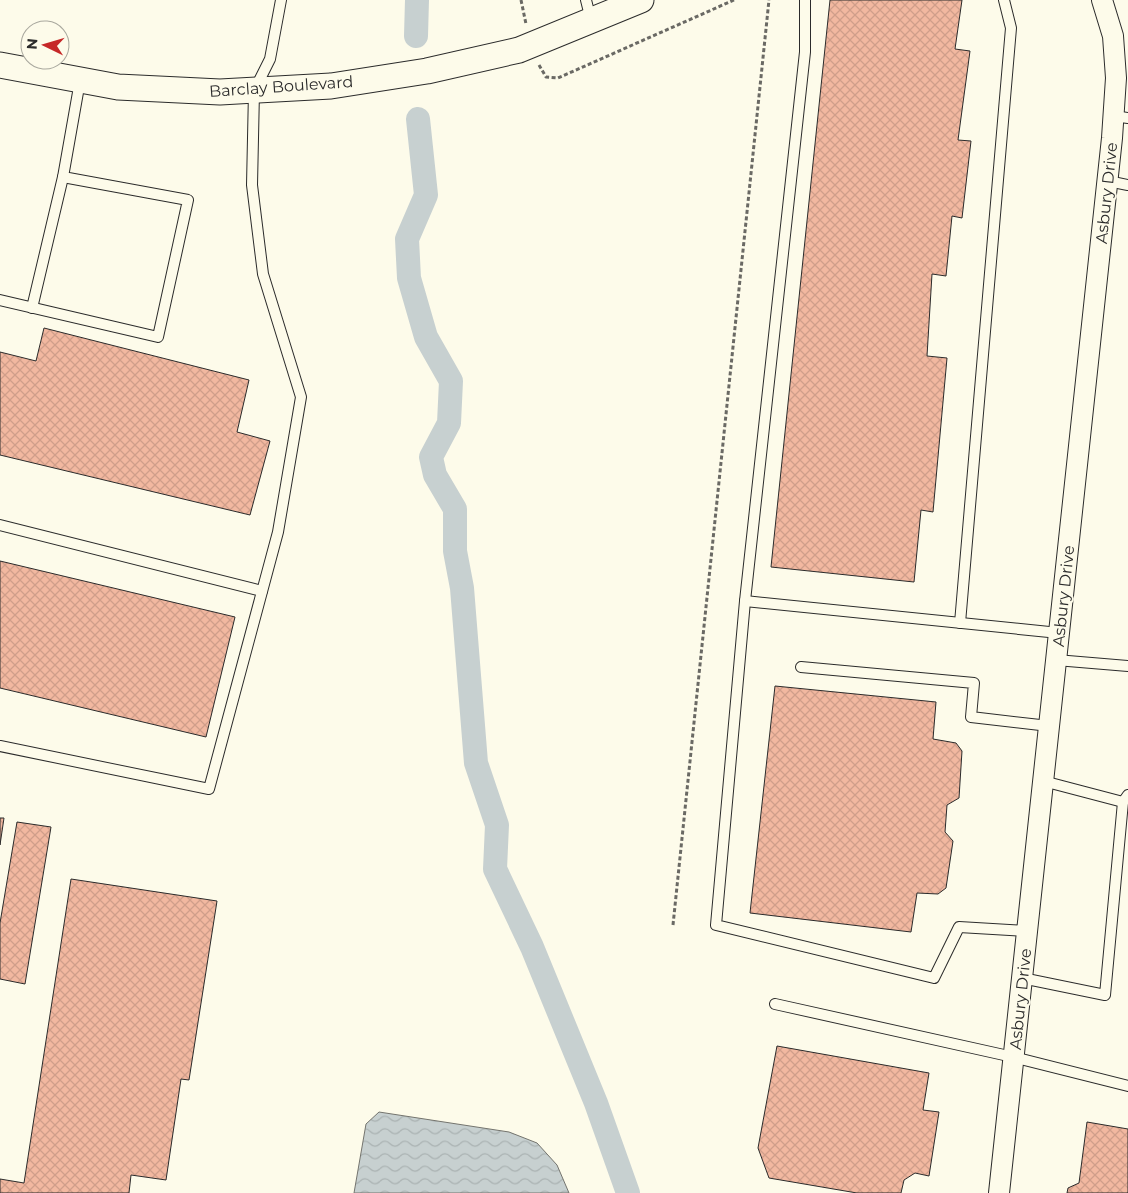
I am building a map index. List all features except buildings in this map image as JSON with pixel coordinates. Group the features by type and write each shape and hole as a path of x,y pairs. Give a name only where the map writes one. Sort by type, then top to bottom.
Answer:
{"street":[{"name":"Barclay Boulevard","path":"0,65 118,87 254,92 331,86 428,70 519,50 589,11 641,0"},
{"name":"Asbury Drive","path":"999,1193 1108,181 1121,117 1121,57 1102,0"}],"lane":[{"path":"0,746 209,790 278,532 301,397 262,274 252,185 254,92 270,59 281,0"},
{"path":"805,0 805,52 745,601 716,925 934,978 959,927 1027,931"},
{"path":"960,623 1011,28 1004,0"},
{"path":"32,308 63,177 80,81"},
{"path":"0,300 158,337 188,200 63,177"},
{"path":"1108,181 1128,185"},
{"path":"0,525 262,591"},
{"path":"745,601 1059,634"},
{"path":"1056,660 1128,666"},
{"path":"801,667 974,683 971,717 1049,726"},
{"path":"1022,978 1105,994 1126,799 1043,781"},
{"path":"776,1004 1013,1057 1128,1086"}],"path":[{"path":"521,0 526,25"},
{"path":"539,67 546,77 558,78 734,0"},
{"path":"672,925 769,0"}],"water":[{"path":"379,1112 509,1132 537,1143 557,1165 569,1193 354,1193 366,1124"}],"waterway":[{"path":"416,36 417,0"},
{"path":"418,119 426,195 407,239 409,278 426,337 451,381 449,423 431,457 435,475 455,509 455,551 462,588 476,763 497,825 495,869 532,947 596,1103 628,1193"}]}
